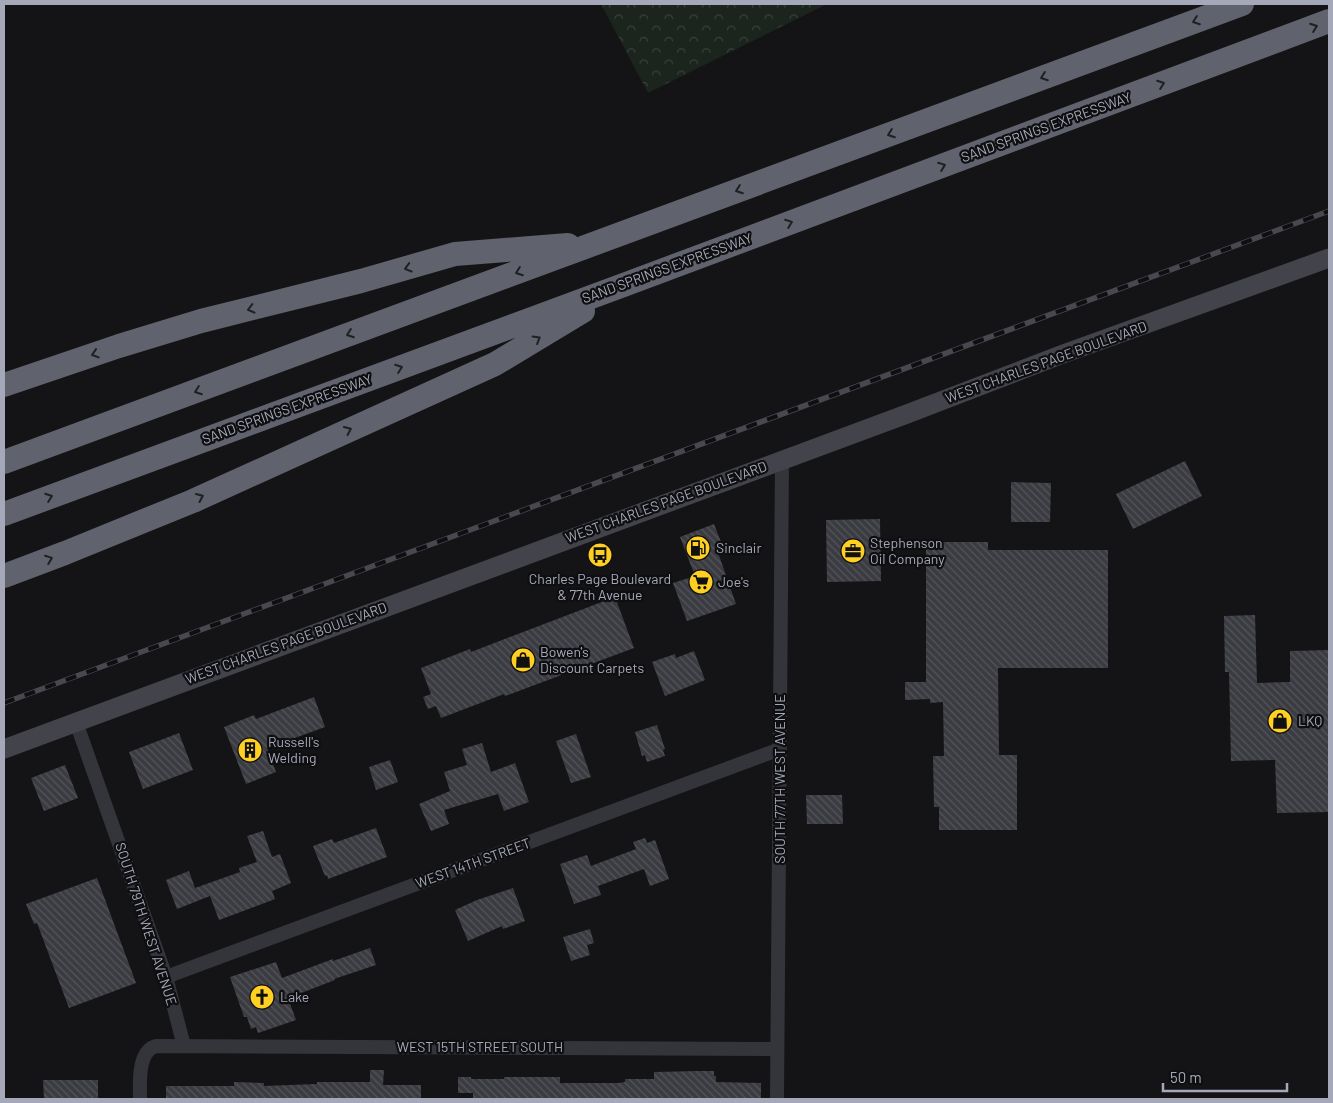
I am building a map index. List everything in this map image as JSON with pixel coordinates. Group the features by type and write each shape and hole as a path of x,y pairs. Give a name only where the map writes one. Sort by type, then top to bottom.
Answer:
{"highway":[{"path":"4,462 1242,4"},
{"name":"SAND SPRINGS EXPRESSWAY","path":"4,514 1329,21"},
{"path":"4,385 119,346 201,322 361,282 455,254 598,243"},
{"path":"4,576 193,501 495,364 629,283"}],"main road":[{"name":"WEST CHARLES PAGE BOULEVARD","path":"4,749 1063,354 1329,258"}],"street":[{"name":"SOUTH 77TH WEST AVENUE","path":"777,1099 782,459"},
{"name":"SOUTH 79TH WEST AVENUE","path":"76,722 166,977 184,1046"},
{"name":"WEST 14TH STREET","path":"166,977 780,749"},
{"path":"140,1099 140,1075 148,1050 156,1046 184,1046"},
{"name":"WEST 15TH STREET SOUTH","path":"184,1046 777,1049"}],"green space":[{"path":"605,4 827,4 648,93 602,6"}],"building":[{"path":"1185,461 1202,496 1133,529 1116,494"},
{"path":"1011,482 1051,483 1050,522 1011,522"},
{"name":"Stephenson Oil Company","path":"880,519 881,581 827,582 826,520"},
{"path":"714,524 721,542 715,544 736,604 687,621 673,583 695,576 680,537"},
{"path":"926,542 988,542 988,550 1108,550 1108,668 998,668 999,755 1017,755 1017,830 939,830 939,807 934,807 933,756 944,756 943,702 930,703 930,699 905,700 905,682 926,682"},
{"name":"Bowen's Discount Carpets","path":"615,597 634,648 441,718 436,706 428,709 423,697 431,694 421,668 470,649 471,652"},
{"name":"LKQ","path":"1255,615 1257,683 1290,682 1290,651 1329,650 1329,812 1277,813 1275,760 1231,761 1229,672 1225,672 1224,616"},
{"path":"694,651 705,680 665,696 652,662 675,654 676,658"},
{"path":"314,697 325,727 267,748 276,772 246,784 224,727 254,715 256,719"},
{"path":"657,725 665,749 663,750 665,756 647,762 645,755 642,756 635,732"},
{"path":"179,733 193,770 143,789 129,752"},
{"path":"576,734 591,777 571,783 556,741"},
{"path":"482,743 491,772 515,763 529,802 504,811 498,794 444,810 449,824 431,831 419,804 450,791 444,772 467,765 462,749"},
{"path":"390,760 398,782 376,790 369,767"},
{"path":"65,765 78,798 44,811 31,778"},
{"path":"806,795 842,795 843,824 807,824"},
{"path":"376,828 387,857 328,879 327,875 325,876 313,846 332,839 334,843"},
{"path":"263,831 272,857 280,854 291,883 272,891 275,899 219,920 210,896 177,909 166,880 189,871 195,888 240,872 239,868 257,862 247,836"},
{"path":"645,838 647,843 655,840 669,879 650,886 644,869 598,886 601,895 574,904 560,864 587,855 591,866 636,849 633,842"},
{"path":"97,878 136,983 69,1008 37,923 34,924 26,904"},
{"path":"513,888 525,921 503,929 502,926 468,941 455,910 477,900"},
{"path":"590,929 594,943 587,945 590,955 571,961 563,937"},
{"name":"Lake","path":"370,948 376,965 334,979 288,998 296,1020 258,1033 256,1027 251,1029 247,1017 244,1017 230,977 276,962 282,978 333,959 333,961"},
{"path":"370,1070 384,1070 383,1085 421,1085 421,1099 166,1099 166,1086 234,1086 234,1082 264,1083 264,1086 317,1084 317,1082 370,1082"},
{"path":"714,1071 716,1082 761,1083 761,1099 473,1099 473,1093 458,1093 458,1077 504,1079 504,1077 560,1077 560,1083 618,1083 625,1082 625,1079 654,1079 654,1072"},
{"path":"43,1080 98,1080 98,1099 44,1099"}],"railway":[{"path":"4,703 1329,211"}],"place":[{"name":"Sinclair","path":"698,548"},
{"name":"Stephenson Oil Company","path":"853,551"},
{"name":"Charles Page Boulevard & 77th Avenue","path":"600,555"},
{"name":"Joe's","path":"701,582"},
{"name":"Bowen's Discount Carpets","path":"523,660"},
{"name":"LKQ","path":"1280,721"},
{"name":"Russell's Welding","path":"250,750"},
{"name":"Lake","path":"262,997"}]}
